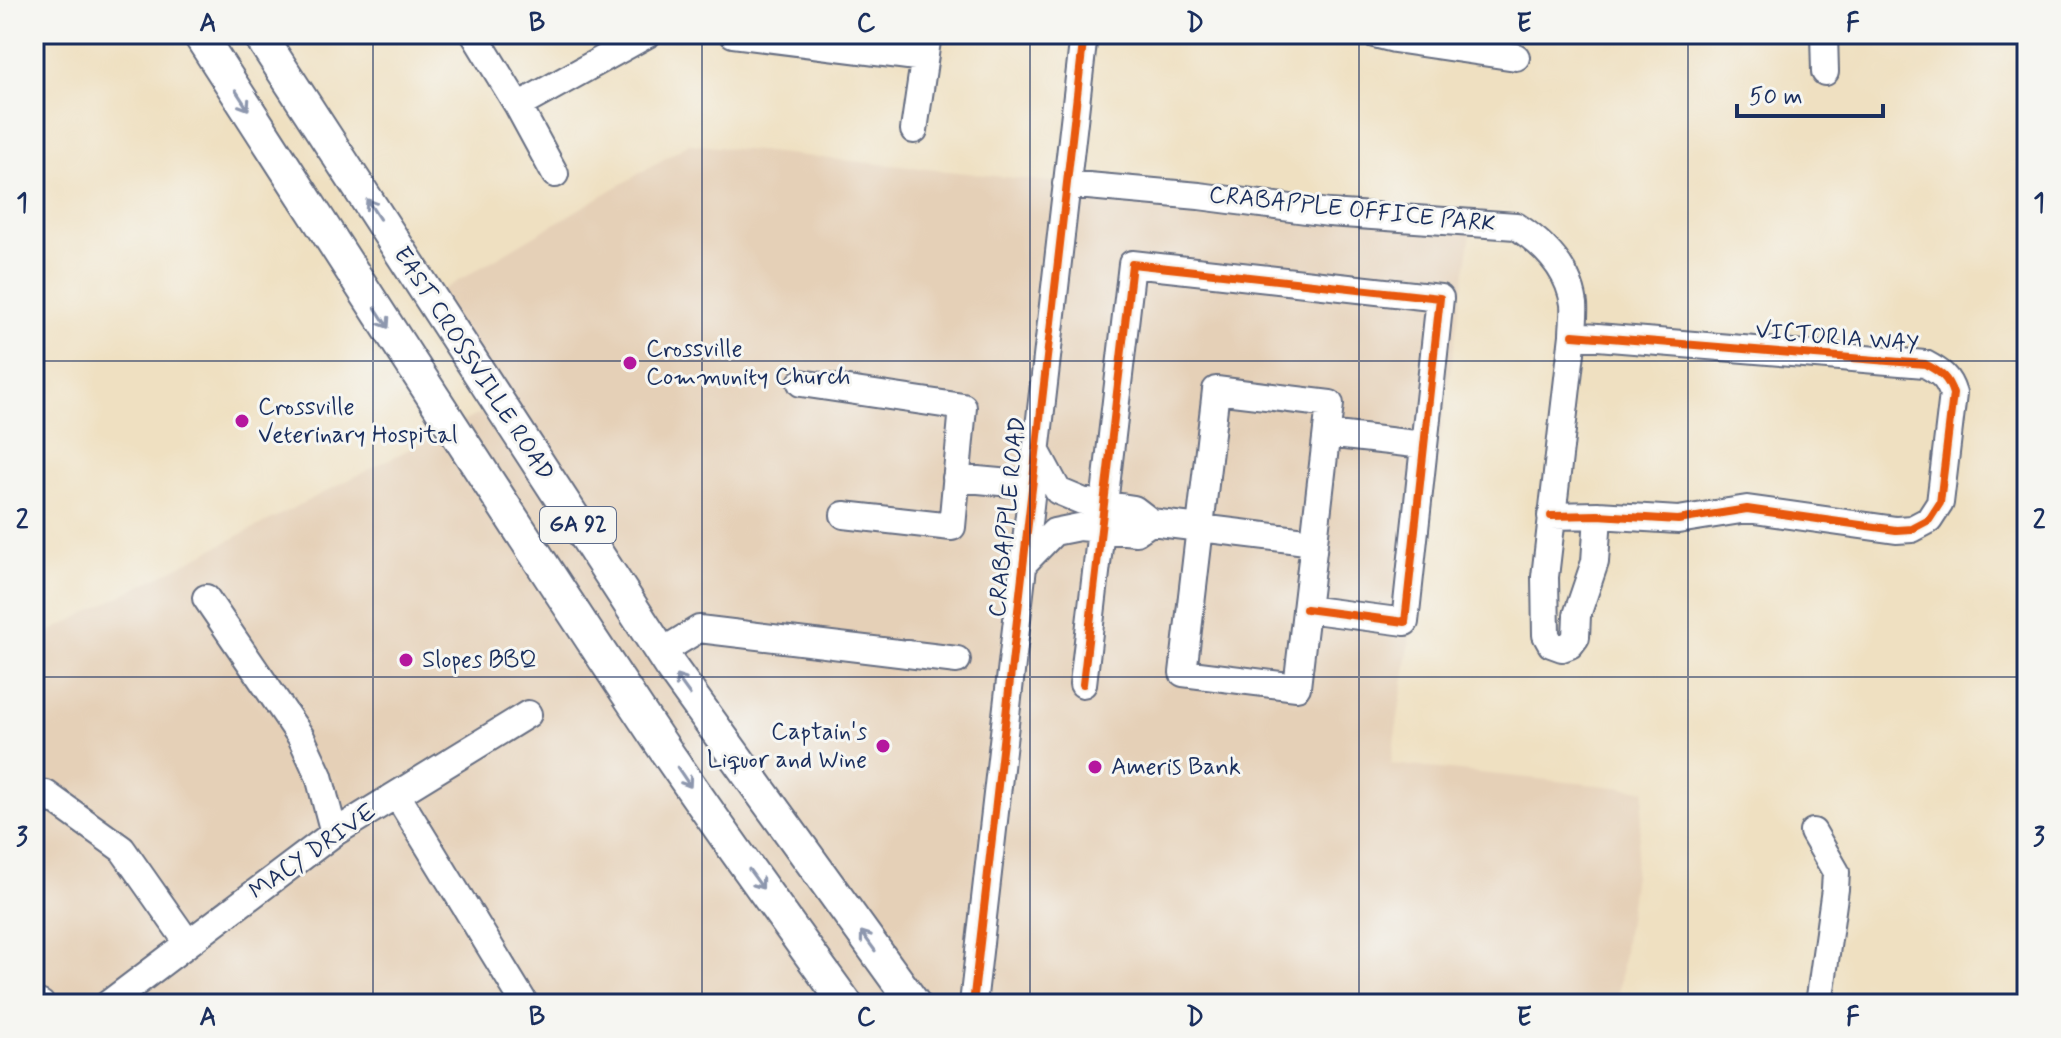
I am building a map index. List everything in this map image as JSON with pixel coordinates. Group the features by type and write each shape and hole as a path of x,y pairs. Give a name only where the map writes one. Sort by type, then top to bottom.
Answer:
{"main road":[{"name":"GA 92","path":"199,34 657,738 846,1004"},
{"name":"EAST CROSSVILLE ROAD","path":"259,34 661,652 914,1004"}],"street":[{"path":"474,34 555,174"},
{"path":"518,106 648,34"},
{"path":"733,34 926,46 914,130"},
{"name":"CRABAPPLE ROAD","path":"973,1004 1084,34"},
{"path":"1374,34 1516,57"},
{"path":"1824,34 1825,72"},
{"name":"CRABAPPLE OFFICE PARK","path":"1066,184 1199,196 1329,213 1516,226 1536,238 1563,272 1574,303 1545,577 1546,635 1551,644 1562,648 1570,645 1576,637 1577,615 1595,562 1598,515"},
{"path":"1083,684 1132,264 1440,298 1405,622 1306,609"},
{"name":"VICTORIA WAY","path":"1573,335 1925,364 1944,374 1953,394 1940,503 1929,520 1912,529 1896,530 1747,509 1678,520 1598,515"},
{"path":"801,383 963,407 952,527 844,515"},
{"path":"1216,390 1330,404 1327,434 1297,687 1183,673 1216,390"},
{"path":"1327,434 1424,445"},
{"path":"1036,450 1058,491 1082,501 1102,517"},
{"path":"956,478 1032,485"},
{"path":"1023,564 1054,532 1134,509 1151,522 1314,542"},
{"path":"1551,516 1598,515"},
{"path":"206,598 301,737 319,776 334,833"},
{"path":"661,652 699,629 957,660"},
{"name":"MACY DRIVE","path":"108,1004 334,833 528,714"},
{"path":"34,801 46,794 122,849 188,943"},
{"path":"397,795 525,1004"},
{"path":"1813,832 1836,872 1819,1004"},
{"path":"34,1001 41,1004"}],"shaded area":[{"path":"689,144 1472,226 1391,764 1645,790 1617,1004 34,1004 34,640 490,408 424,301"}],"cycle path":[{"path":"973,1004 1084,34"},
{"path":"1083,684 1132,264 1440,298 1405,622 1306,609"},
{"path":"1551,516 1598,515 1678,520 1747,509 1896,530 1912,529 1929,520 1940,503 1953,394 1943,376 1925,364 1573,335"}],"place":[{"name":"Crossville Community Church","path":"630,363"},
{"name":"Crossville Veterinary Hospital","path":"242,421"},
{"name":"Slopes BBQ","path":"406,660"},
{"name":"Captain's Liquor and Wine","path":"883,746"},
{"name":"Ameris Bank","path":"1095,767"}]}
